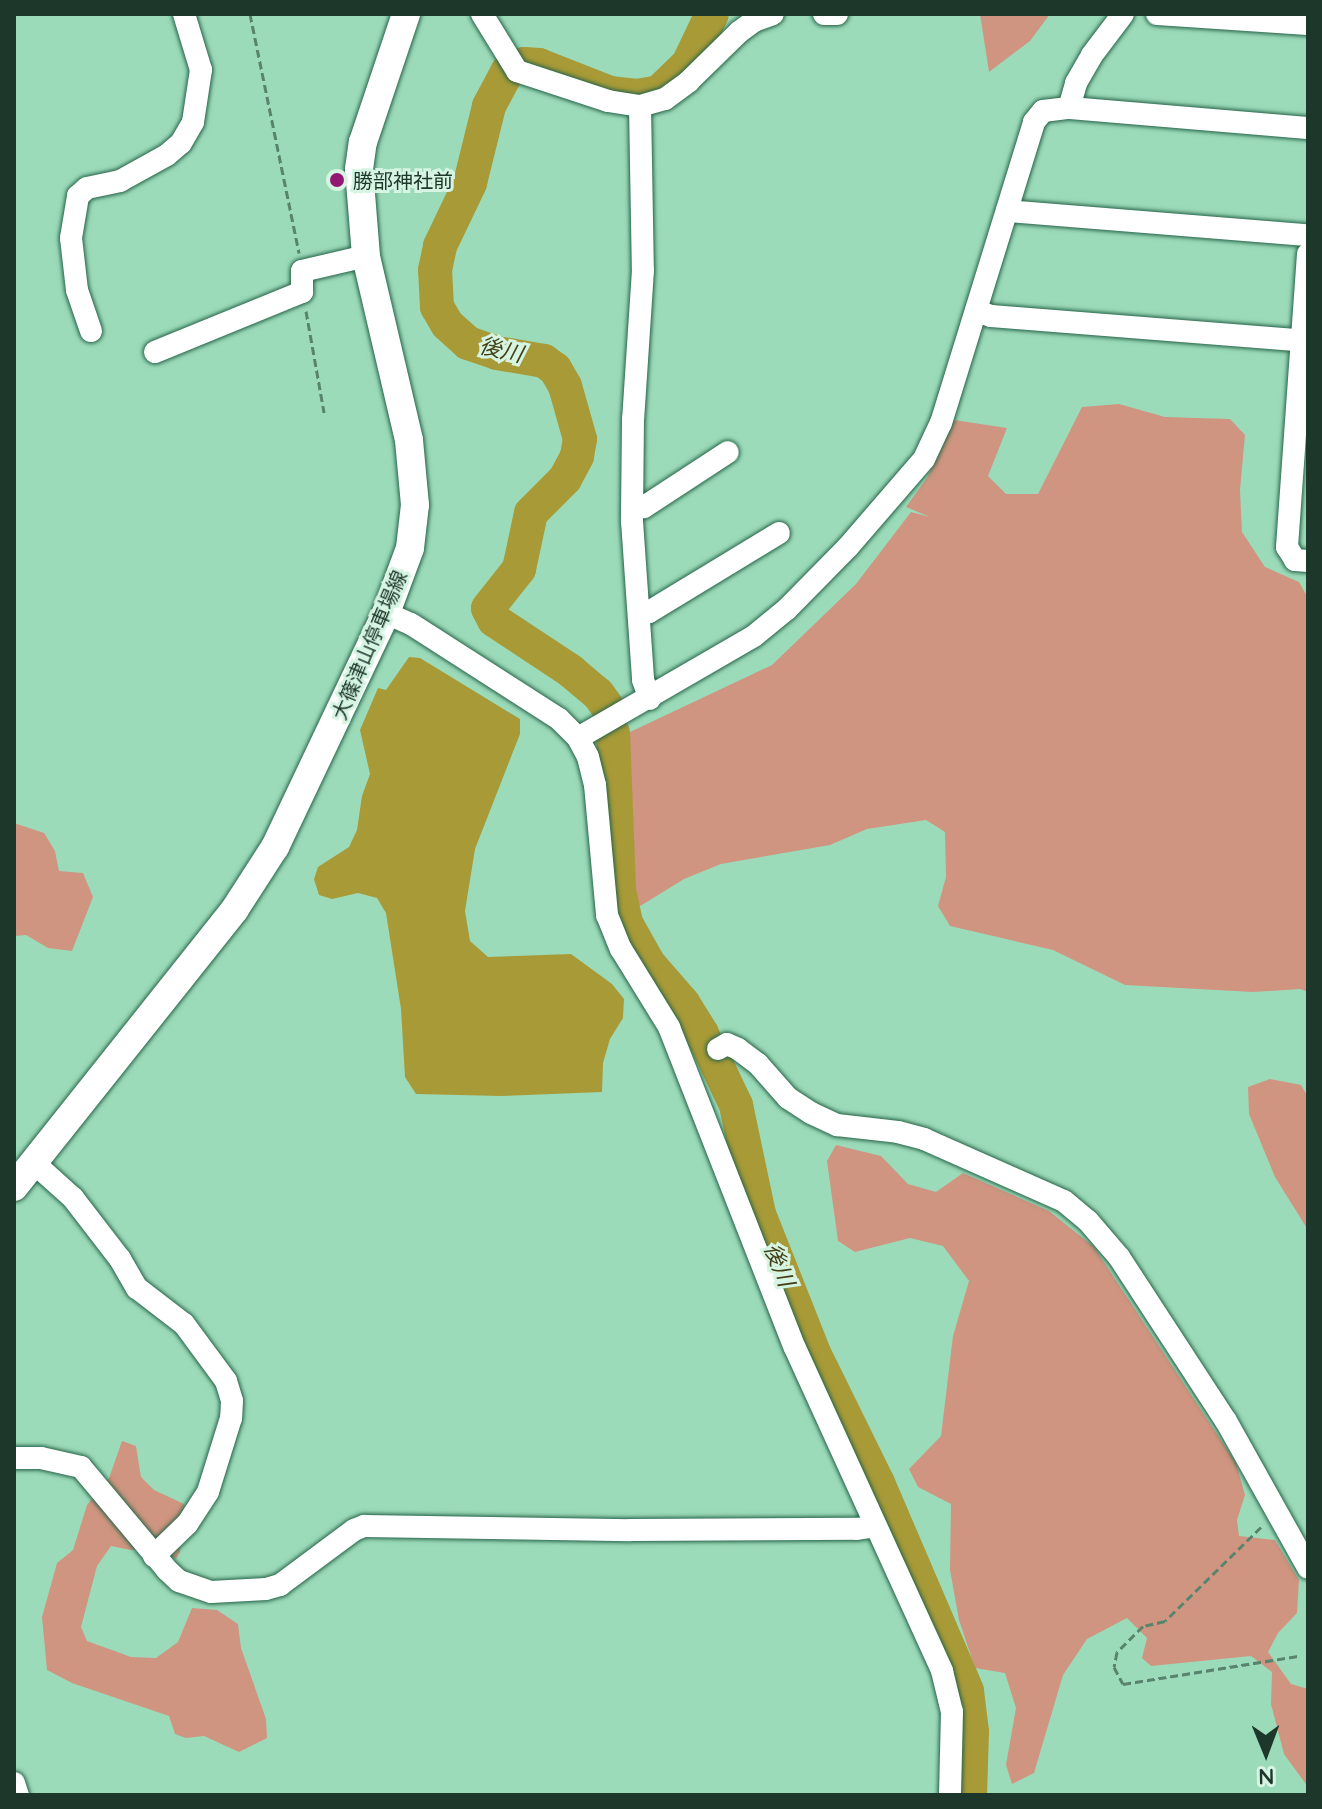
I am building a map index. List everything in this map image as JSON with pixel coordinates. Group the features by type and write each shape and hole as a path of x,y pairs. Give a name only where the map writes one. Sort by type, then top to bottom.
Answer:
{"main road":[{"name":"大篠津山停車場線","path":"14,1187 235,909 275,847 307,786 386,613 410,548 415,505 409,440 366,256 360,201 363,142 406,14"}],"street":[{"path":"91,331 77,290 71,238 78,196 87,188 120,181 167,155 181,143 193,122 201,70 184,14"},
{"path":"482,14 514,66 608,101 640,106 665,99 677,91 739,32 754,21 773,14"},
{"path":"824,14 837,14"},
{"path":"1069,108 1076,83 1092,55 1123,14"},
{"path":"1157,14 1308,24"},
{"path":"640,106 643,270 632,508 643,680 650,699"},
{"path":"578,738 754,636 787,609 924,459 941,423 1034,122 1043,111 1069,108 1308,128"},
{"path":"1007,211 1308,235"},
{"path":"1308,254 1301,450 1287,547 1295,560 1308,561"},
{"path":"155,352 302,281 366,256"},
{"path":"976,311 991,316 1305,341"},
{"path":"632,508 644,507 728,452"},
{"path":"639,614 649,612 779,533"},
{"path":"386,613 411,624 559,719 578,738 595,785 607,915 621,949 669,1027 795,1348 942,1671 952,1712 950,1795"},
{"path":"718,1049 727,1044 738,1049 758,1064 788,1098 811,1113 837,1125 898,1132 924,1139 1064,1201 1088,1221 1119,1257 1159,1314 1226,1421 1308,1568"},
{"path":"33,1162 73,1198 137,1288 184,1324 226,1381 232,1401 231,1418 208,1492 187,1524 154,1556"},
{"path":"14,1458 41,1458 81,1467 154,1556 179,1581 194,1588 231,1592 280,1585 354,1530 364,1526 661,1530 857,1529 876,1526"},
{"path":"14,1783 18,1795"}],"path":[{"path":"250,14 324,412"},
{"path":"1275,1513 1165,1621 1143,1626 1117,1652 1114,1667 1123,1684 1298,1656"}],"shaded area":[{"path":"980,14 1050,14 1030,41 989,72"},
{"path":"1119,404 1165,417 1230,419 1245,435 1240,490 1242,532 1265,567 1299,582 1308,598 1308,992 1300,989 1253,992 1125,985 1053,950 950,926 938,906 946,877 945,832 926,820 867,829 830,845 721,864 684,879 637,908 625,891 622,838 621,754 630,732 772,665 856,584 911,512 930,517 906,507 927,478 954,420 1007,428 988,476 1006,494 1038,494 1082,407"},
{"path":"409,657 420,658 520,719 520,734 475,849 465,911 470,941 488,957 571,954 612,984 624,999 623,1018 610,1039 603,1063 602,1092 501,1096 416,1094 405,1077 401,1009 386,913 377,898 358,893 332,899 319,895 314,879 318,867 349,847 357,830 362,796 370,774 360,730 378,688 386,690"},
{"path":"14,823 44,833 55,851 59,871 83,873 93,897 72,951 48,948 26,935 14,936"},
{"path":"1270,1079 1301,1085 1308,1097 1308,1230 1275,1177 1249,1114 1248,1087"},
{"path":"836,1145 881,1156 908,1184 936,1192 963,1173 1049,1211 1094,1247 1236,1463 1245,1495 1237,1520 1239,1536 1275,1540 1299,1580 1297,1613 1278,1633 1268,1652 1291,1684 1308,1689 1308,1787 1284,1754 1271,1704 1272,1672 1251,1656 1151,1666 1142,1658 1147,1638 1127,1618 1087,1639 1063,1675 1034,1773 1012,1784 1006,1765 1016,1708 1005,1673 975,1668 959,1620 950,1570 951,1504 918,1487 909,1469 941,1436 953,1336 969,1281 943,1246 910,1238 855,1252 838,1241 827,1161"},
{"path":"122,1441 136,1446 141,1477 154,1490 184,1504 180,1552 176,1559 155,1548 131,1550 111,1546 97,1566 81,1627 87,1641 131,1657 156,1658 178,1642 192,1608 217,1610 238,1624 241,1648 266,1719 267,1738 239,1752 204,1736 186,1738 175,1734 169,1716 72,1683 47,1670 42,1617 57,1563 73,1550 87,1505 109,1478"}],"waterway":[{"name":"後川","path":"609,709 598,694 571,671 494,620 488,608 519,569 531,513 565,479 577,456 580,439 565,386 555,369 544,361 497,353 468,343 447,324 437,307 435,270 440,246 470,183 489,106 507,72 524,64 539,65 610,93 637,96 659,92 688,64 712,14"},
{"name":"後川","path":"613,733 619,890 626,923 649,964 683,1003 702,1034 736,1105 759,1214 814,1353 878,1483 967,1691 972,1732 970,1795"}],"place":[{"name":"勝部神社前","path":"337,180"}]}
